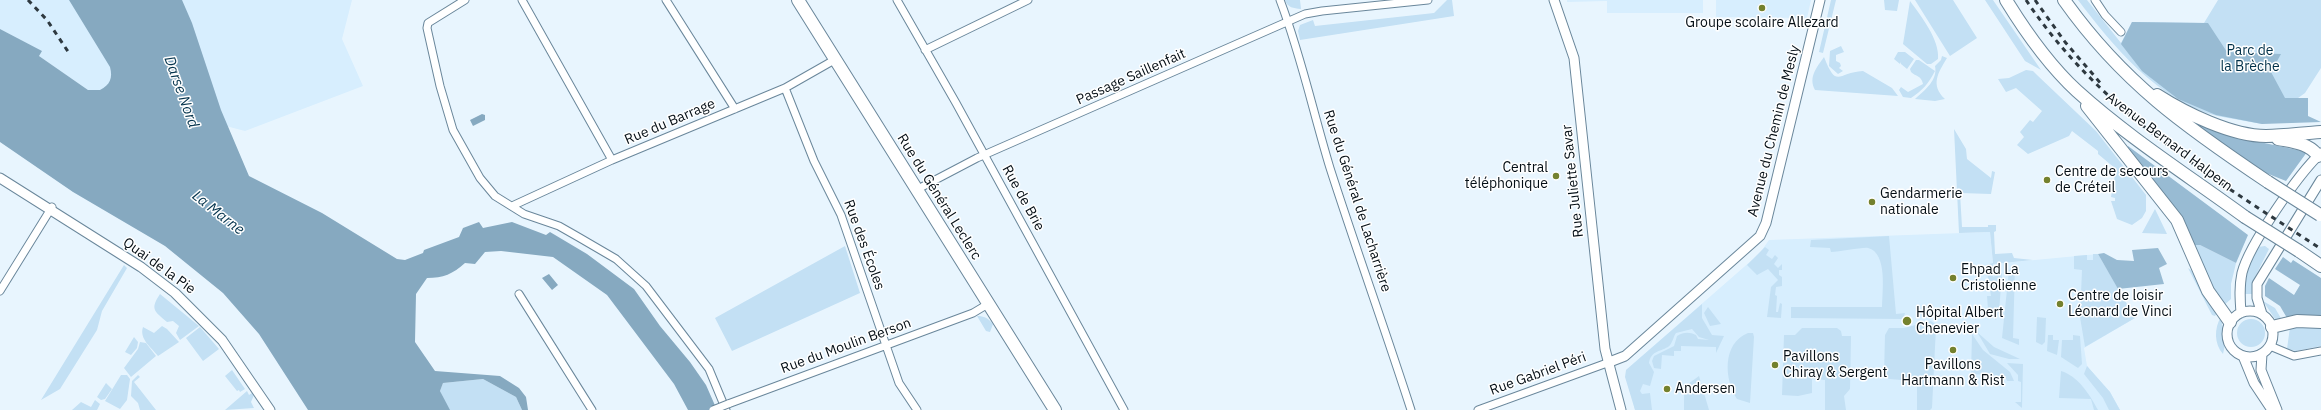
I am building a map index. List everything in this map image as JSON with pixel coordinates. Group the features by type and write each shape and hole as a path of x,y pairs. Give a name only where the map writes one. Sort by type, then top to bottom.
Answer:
{"main road":[{"name":"Rue du Général Leclerc","path":"798,0 1055,410"},
{"name":"Avenue Bernard Halpern","path":"2006,0 2035,42 2076,90 2124,131 2245,217 2321,266"},
{"name":"Avenue Bernard Halpern","path":"2064,0 2078,20 2130,78 2153,100 2198,136 2320,216"},
{"path":"2130,78 2196,117 2235,130 2306,145 2314,149 2320,158"},
{"path":"2076,90 2177,220 2208,291 2230,322"},
{"path":"2264,136 2321,132"},
{"path":"2272,327 2297,321 2321,322"}],"street":[{"path":"465,0 428,23 432,54 453,130 480,178 495,196 524,214 559,226 616,259 646,286 709,369 727,407"},
{"path":"522,0 612,160"},
{"path":"666,0 735,109"},
{"name":"Rue de Brie","path":"897,0 1081,328 1124,410"},
{"path":"925,50 1028,0"},
{"name":"Rue du Général de Lacharrière","path":"1280,0 1350,232 1376,302 1411,410"},
{"name":"Passage Saillenfait","path":"916,190 977,158 985,156 1305,14 1322,10 1428,0"},
{"name":"Rue Juliette Savar","path":"1554,0 1574,58 1607,363 1622,410"},
{"name":"Avenue du Chemin de Mesly","path":"1607,363 1625,356 1760,236 1766,223 1820,0"},
{"path":"2096,0 2105,15 2121,32"},
{"name":"Rue du Barrage","path":"512,206 612,160 785,88 836,59"},
{"name":"Rue des Écoles","path":"785,88 814,161 841,215 899,383 917,410"},
{"path":"2241,313 2240,286 2246,261 2254,245 2298,180 2320,158"},
{"name":"Quai de la Pie","path":"0,178 51,208 141,267 192,308 222,340 244,368 269,410"},
{"path":"2262,314 2252,311 2241,313 2230,322 2227,333 2229,345 2243,356 2253,357 2262,354 2270,346 2273,334 2272,327 2262,314 2257,298 2257,284 2321,180"},
{"path":"0,291 51,208"},
{"path":"519,294 592,410"},
{"name":"Rue du Moulin Berson","path":"713,410 727,407 973,313 988,304"},
{"path":"2270,346 2294,356 2321,352"},
{"path":"2262,354 2262,372 2277,410"},
{"path":"2243,356 2254,383 2272,410"},
{"name":"Rue Gabriel Péri","path":"1478,410 1607,363"}],"shaded area":[{"path":"0,0 352,0 342,39 363,86 245,131 88,90 39,56 41,51 0,29"},
{"name":"Groupe scolaire Allezard","path":"1567,0 1703,0 1703,13 1607,13 1607,1 1567,2"},
{"name":"Groupe scolaire Allezard","path":"1716,0 1811,0 1807,18 1716,17"},
{"name":"Hôpital Albert Chenevier","path":"1990,232 1993,264 2098,254 2135,318 2084,348 2087,366 2110,392 2120,410 1635,410 1626,370 1760,253 1769,240"}],"green space":[{"path":"1285,0 1300,0 1301,9 1289,6"},
{"path":"1447,0 1452,0 1454,16 1300,40 1298,31 1300,25 1313,20 1315,26 1434,13"},
{"path":"1831,0 1836,0 1823,53 1819,52"},
{"path":"1884,0 1899,0 1897,11 1885,10"},
{"path":"1915,0 1953,0 1977,38 1950,56"},
{"path":"1985,0 1993,0 2041,70 2025,61"},
{"name":"Parc de la Brèche","path":"2078,0 2087,0 2121,43 2132,22 2204,23 2218,0 2321,0 2321,68 2305,93 2262,124 2217,116 2196,109 2175,98 2138,70 2106,35"},
{"path":"1910,1 1929,28 1936,44 1938,59 1931,64 1927,64 1903,44"},
{"path":"2132,22 2208,23 2227,52 2281,54 2271,72 2285,98 2308,98 2308,116 2321,122 2262,124 2216,115 2178,99 2142,71 2121,44"},
{"path":"1841,46 1844,52 1836,55 1836,61 1840,63 1841,66 1839,68 1843,71 1838,74 1829,66 1830,51"},
{"path":"1898,52 1905,52 1914,59 1907,69 1901,64 1901,62 1900,64 1894,59"},
{"path":"1942,56 1947,58 1938,74 1937,84 1940,94 1945,99 1935,101 1915,99 1933,80 1935,76 1935,66 1941,60"},
{"path":"1824,57 1828,67 1835,76 1839,77 1863,71 1892,88 1898,96 1815,90 1812,81 1814,72"},
{"path":"1916,60 1919,60 1935,71 1928,83 1919,93 1911,98 1903,97 1899,90 1901,87 1908,92 1923,84 1921,79 1913,74 1910,69"},
{"path":"2026,70 2033,71 2096,131 2146,195 2146,211 2142,218 2132,225 2117,219 2111,201 2115,201 2115,198 2111,197 2116,169 2098,154 2098,151 2072,131 2069,136 2028,154 2017,145 2024,137 2020,132 2030,120 2033,122 2042,111 2016,88 2006,92 1998,79 2009,78"},
{"path":"2193,123 2231,136 2307,152 2286,181 2266,173"},
{"path":"1954,129 1966,149 1967,159 1991,178 1992,171 1995,172 1991,194 1960,193 1962,227 1988,227 1988,225 1996,225 1996,231 1994,232 1995,254 2012,253 2014,258 2033,260 1993,264 1993,277 2002,273 1999,312 1996,320 1988,309 1987,296 1991,296 1986,265 1993,263 1990,232 1959,233"},
{"path":"2128,146 2248,235 2236,263 2200,245 2194,245 2128,149"},
{"path":"2155,209 2167,234 2142,233"},
{"path":"1889,236 1896,314 1905,313 1903,319 1791,318 1791,307 1882,307 1883,283 1881,265 1879,257 1874,251 1865,248 1831,252 1830,248 1810,247 1811,240"},
{"path":"2194,245 2200,245 2236,263 2231,284 2231,299 2223,306 2213,291"},
{"path":"845,246 860,293 732,351 715,318"},
{"path":"2265,246 2269,249 2253,281 2252,294 2243,294 2249,265 2258,247"},
{"path":"1765,247 1769,250 1766,255 1772,259 1775,255 1778,258 1774,264 1778,268 1782,264 1782,270 1779,270 1779,275 1782,277 1782,286 1776,287 1775,295 1777,296 1776,312 1778,312 1780,303 1782,304 1781,318 1767,317 1771,287 1778,280 1768,269 1757,275 1747,265"},
{"path":"2158,248 2167,264 2159,268 2164,284 2118,289 2098,254 2104,253 2117,260 2134,261 2132,250"},
{"path":"2093,254 2098,254 2135,318 2085,347 2080,317 2082,270 2074,269 2074,256 2087,255 2087,260 2093,260"},
{"path":"2283,257 2291,263 2293,260 2321,278 2321,317 2287,318 2280,306 2265,296 2265,286 2269,278 2294,295 2300,285 2275,269"},
{"path":"124,265 127,268 102,311 97,330 60,389 41,400"},
{"path":"2015,267 2013,338 2019,339 2019,345 2002,338 2009,270"},
{"path":"2188,268 2191,270 2217,313 2215,316 2212,315"},
{"path":"160,294 199,326 180,340 176,333 179,326 173,321 167,322 155,310 155,303"},
{"path":"2263,301 2275,308 2282,320 2277,322"},
{"path":"1702,304 1702,318 1712,335 1724,336 1716,353 1716,347 1681,346 1681,351 1674,351 1674,356 1662,355 1661,369 1654,368 1652,361 1654,356 1674,346 1677,336 1684,333 1691,333 1696,335 1698,339 1709,340 1699,337 1692,329 1676,333 1668,347 1656,352 1650,359 1649,363 1654,372 1650,386 1643,384 1640,391 1642,394 1650,393 1652,410 1635,410 1625,377 1626,370"},
{"path":"1708,307 1721,324 1710,326 1704,313"},
{"path":"977,316 986,318 993,324 990,332 986,331"},
{"path":"2037,317 2046,318 2045,342 2042,345 2036,342"},
{"path":"2221,317 2225,345 2223,354 2218,346 2216,336 2217,326"},
{"path":"2251,319 2261,323 2265,333 2261,343 2251,347 2241,343 2237,333 2241,323"},
{"path":"1931,321 1936,327 1932,408 1930,410 1917,410 1917,386 1914,381 1889,379 1884,375 1885,335 1889,328 1904,328"},
{"path":"162,326 167,329 179,342 158,356 146,343 142,331 143,327 154,333"},
{"path":"200,327 219,349 203,361 186,338"},
{"path":"2290,327 2321,328 2321,346 2296,351 2287,349"},
{"path":"1802,328 1837,328 1841,331 1842,336 1851,336 1850,389 1844,396 1846,410 1825,410 1825,380 1812,379 1812,393 1798,396 1782,395 1784,335 1795,335"},
{"path":"1977,332 1994,347 2020,359 2009,359 1990,354"},
{"path":"1748,333 1753,333 1754,337 1750,403 1737,399 1730,382 1728,372 1728,363 1733,345"},
{"path":"1972,334 1983,350 2010,372 2014,381 2007,381 2005,376 1971,374"},
{"path":"2048,335 2053,335 2053,340 2059,340 2057,355 2047,351"},
{"path":"2073,335 2080,336 2082,364 2078,368 2061,357 2062,340 2073,340"},
{"path":"134,337 138,342 137,348 131,355 125,352"},
{"path":"140,342 146,343 156,356 131,377 124,368 138,349"},
{"path":"2007,363 2023,364 2022,408 2015,402 2021,402 2021,382 2018,381 2018,375"},
{"path":"2087,366 2110,392 2120,410 2109,410 2103,398 2084,374"},
{"path":"232,370 245,389 240,392 239,390 237,391 225,376"},
{"path":"2061,371 2073,377 2083,387 2091,398 2098,410 2094,410 2091,399 2059,398"},
{"path":"121,375 127,375 130,379 127,400 120,409 105,401"},
{"path":"138,375 140,377 134,382 156,410 140,410 138,403 131,396 132,381"},
{"path":"1699,376 1709,410 1684,410 1684,391 1689,389 1688,384"},
{"path":"483,379 516,397 522,410 449,410 440,391 443,383"},
{"path":"106,383 112,389 105,399 101,400 97,397"},
{"path":"247,391 249,395 252,393 254,395 251,402 254,408 225,410"},
{"path":"95,400 100,404 97,410 72,410 81,402 91,407"}],"water":[{"path":"69,0 182,0 192,23 221,110 249,176 322,213 397,259 405,260 423,253 424,250 459,237 463,228 479,222 483,228 512,222 546,235 550,232 587,254 634,289 660,326 690,362 706,385 717,410 688,410 674,384 607,295 553,257 501,251 485,252 475,264 465,263 448,275 427,278 416,294 415,342 435,371 500,376 519,388 526,397 528,410 522,410 516,397 483,379 443,383 440,391 450,410 308,410 259,334 223,293 165,246 73,192 0,142 0,29 42,51 39,56 88,90 100,90 110,81 110,67"},
{"path":"482,114 485,115 485,120 473,126 470,120"},
{"path":"549,274 558,285 552,290 542,278"}],"railway":[{"path":"28,0 47,20 69,53"},
{"path":"2026,0 2056,40 2088,76 2123,109 2199,168 2321,249"},
{"path":"2035,0 2065,42 2103,86"}],"place":[{"name":"Groupe scolaire Allezard","path":"1762,8"},
{"name":"Central téléphonique","path":"1556,176"},
{"name":"Centre de secours de Créteil","path":"2047,180"},
{"name":"Gendarmerie nationale","path":"1872,202"},
{"name":"Ehpad La Cristolienne","path":"1953,278"},
{"name":"Centre de loisir Léonard de Vinci","path":"2060,304"},
{"name":"Hôpital Albert Chenevier","path":"1907,321"},
{"name":"Pavillons Hartmann & Rist","path":"1953,350"},
{"name":"Pavillons Chiray & Sergent","path":"1775,365"},
{"name":"Andersen","path":"1667,389"}],"water label":[{"name":"Darse Nord","path":"181,92"},
{"name":"La Marne","path":"218,213"}]}
